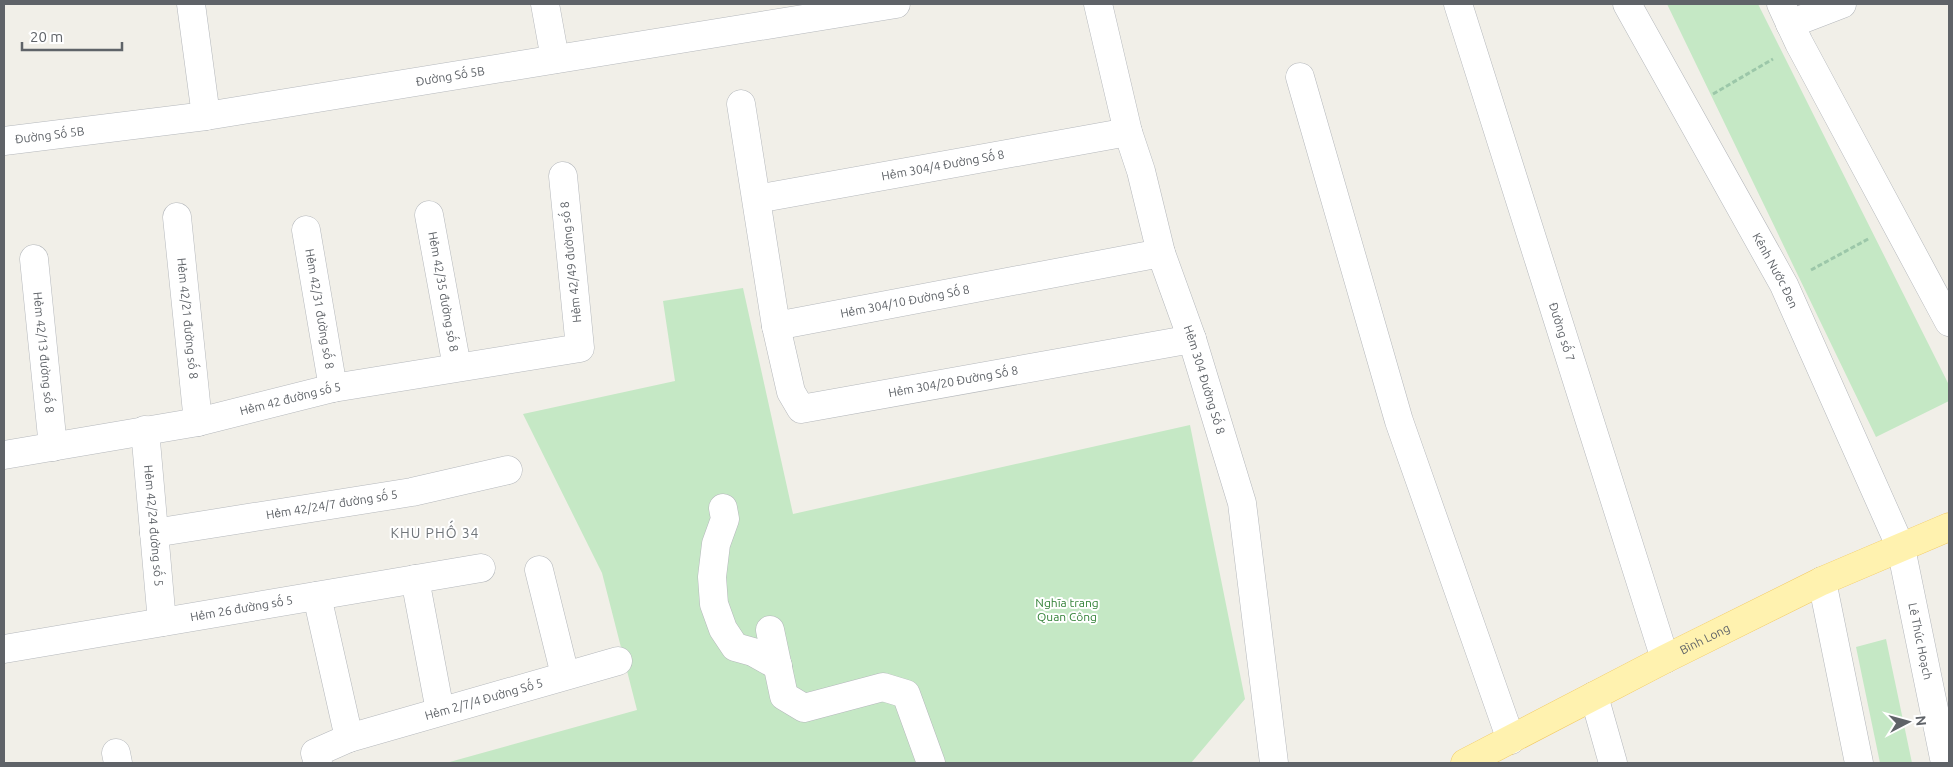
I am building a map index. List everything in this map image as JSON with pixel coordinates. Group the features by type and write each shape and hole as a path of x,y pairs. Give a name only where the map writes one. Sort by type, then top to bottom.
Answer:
{"main road":[{"name":"Bình Long","path":"1465,763 1665,659 1822,581 1949,527"}],"street":[{"path":"191,4 206,116"},
{"path":"545,4 555,59"},
{"name":"Đường Số 5B","path":"4,141 206,116 896,4"},
{"name":"Hẻm 304 Đường Số 8","path":"1098,4 1128,132 1141,171 1161,253 1192,339 1242,503 1274,763"},
{"name":"Đường số 7","path":"1458,4 1665,659"},
{"name":"Kênh Nước Đen","path":"1627,4 1784,285 1901,548"},
{"path":"1842,4 1790,24 1949,322"},
{"path":"1300,77 1399,421 1511,740"},
{"path":"741,104 776,326"},
{"name":"Hẻm 304/4 Đường Số 8","path":"757,199 1128,132"},
{"name":"Hẻm 42/49 đường số 8","path":"563,176 580,348"},
{"name":"Hẻm 42/35 đường số 8","path":"429,215 457,367"},
{"name":"Hẻm 42/21 đường số 8","path":"177,217 198,422"},
{"name":"Hẻm 42/31 đường số 8","path":"306,230 333,388"},
{"name":"Hẻm 304/10 Đường Số 8","path":"776,326 1161,253"},
{"name":"Hẻm 42/13 đường số 8","path":"34,259 53,447"},
{"name":"Hẻm 304/20 Đường Số 8","path":"776,326 790,392 801,409 1192,339"},
{"name":"Hẻm 42 đường số 5","path":"4,455 198,422 333,388 580,348"},
{"name":"Hẻm 42/24 đường số 5","path":"145,430 162,622"},
{"name":"Hẻm 42/24/7 đường số 5","path":"154,533 412,492 508,470"},
{"path":"723,508 725,519 716,544 712,577 714,604 717,613 723,630 736,647 753,652 778,666"},
{"name":"Lê Thúc Hoạch","path":"1901,548 1945,763"},
{"name":"Hẻm 26 đường số 5","path":"4,649 481,568"},
{"path":"539,570 565,675"},
{"path":"415,579 440,710"},
{"path":"1822,581 1859,763"},
{"path":"317,596 349,738"},
{"path":"770,630 784,696 804,708 884,687 906,694 931,763"},
{"name":"Hẻm 2/7/4 Đường Số 5","path":"318,763 315,753 349,738 440,710 618,661"},
{"path":"1594,696 1613,763"}],"path":[{"path":"1686,110 1790,24"},
{"path":"1784,285 1896,223"}],"green space":[{"path":"1667,4 1758,4 1949,385 1949,401 1876,437"},
{"name":"Nghĩa trang Quan Công","path":"743,288 793,514 1190,425 1245,699 1191,763 446,763 637,710 602,573 523,414 675,381 663,301"},
{"path":"1886,639 1912,763 1880,763 1856,647"}],"district":[{"name":"KHU PHỐ 34","path":"435,533"}]}
